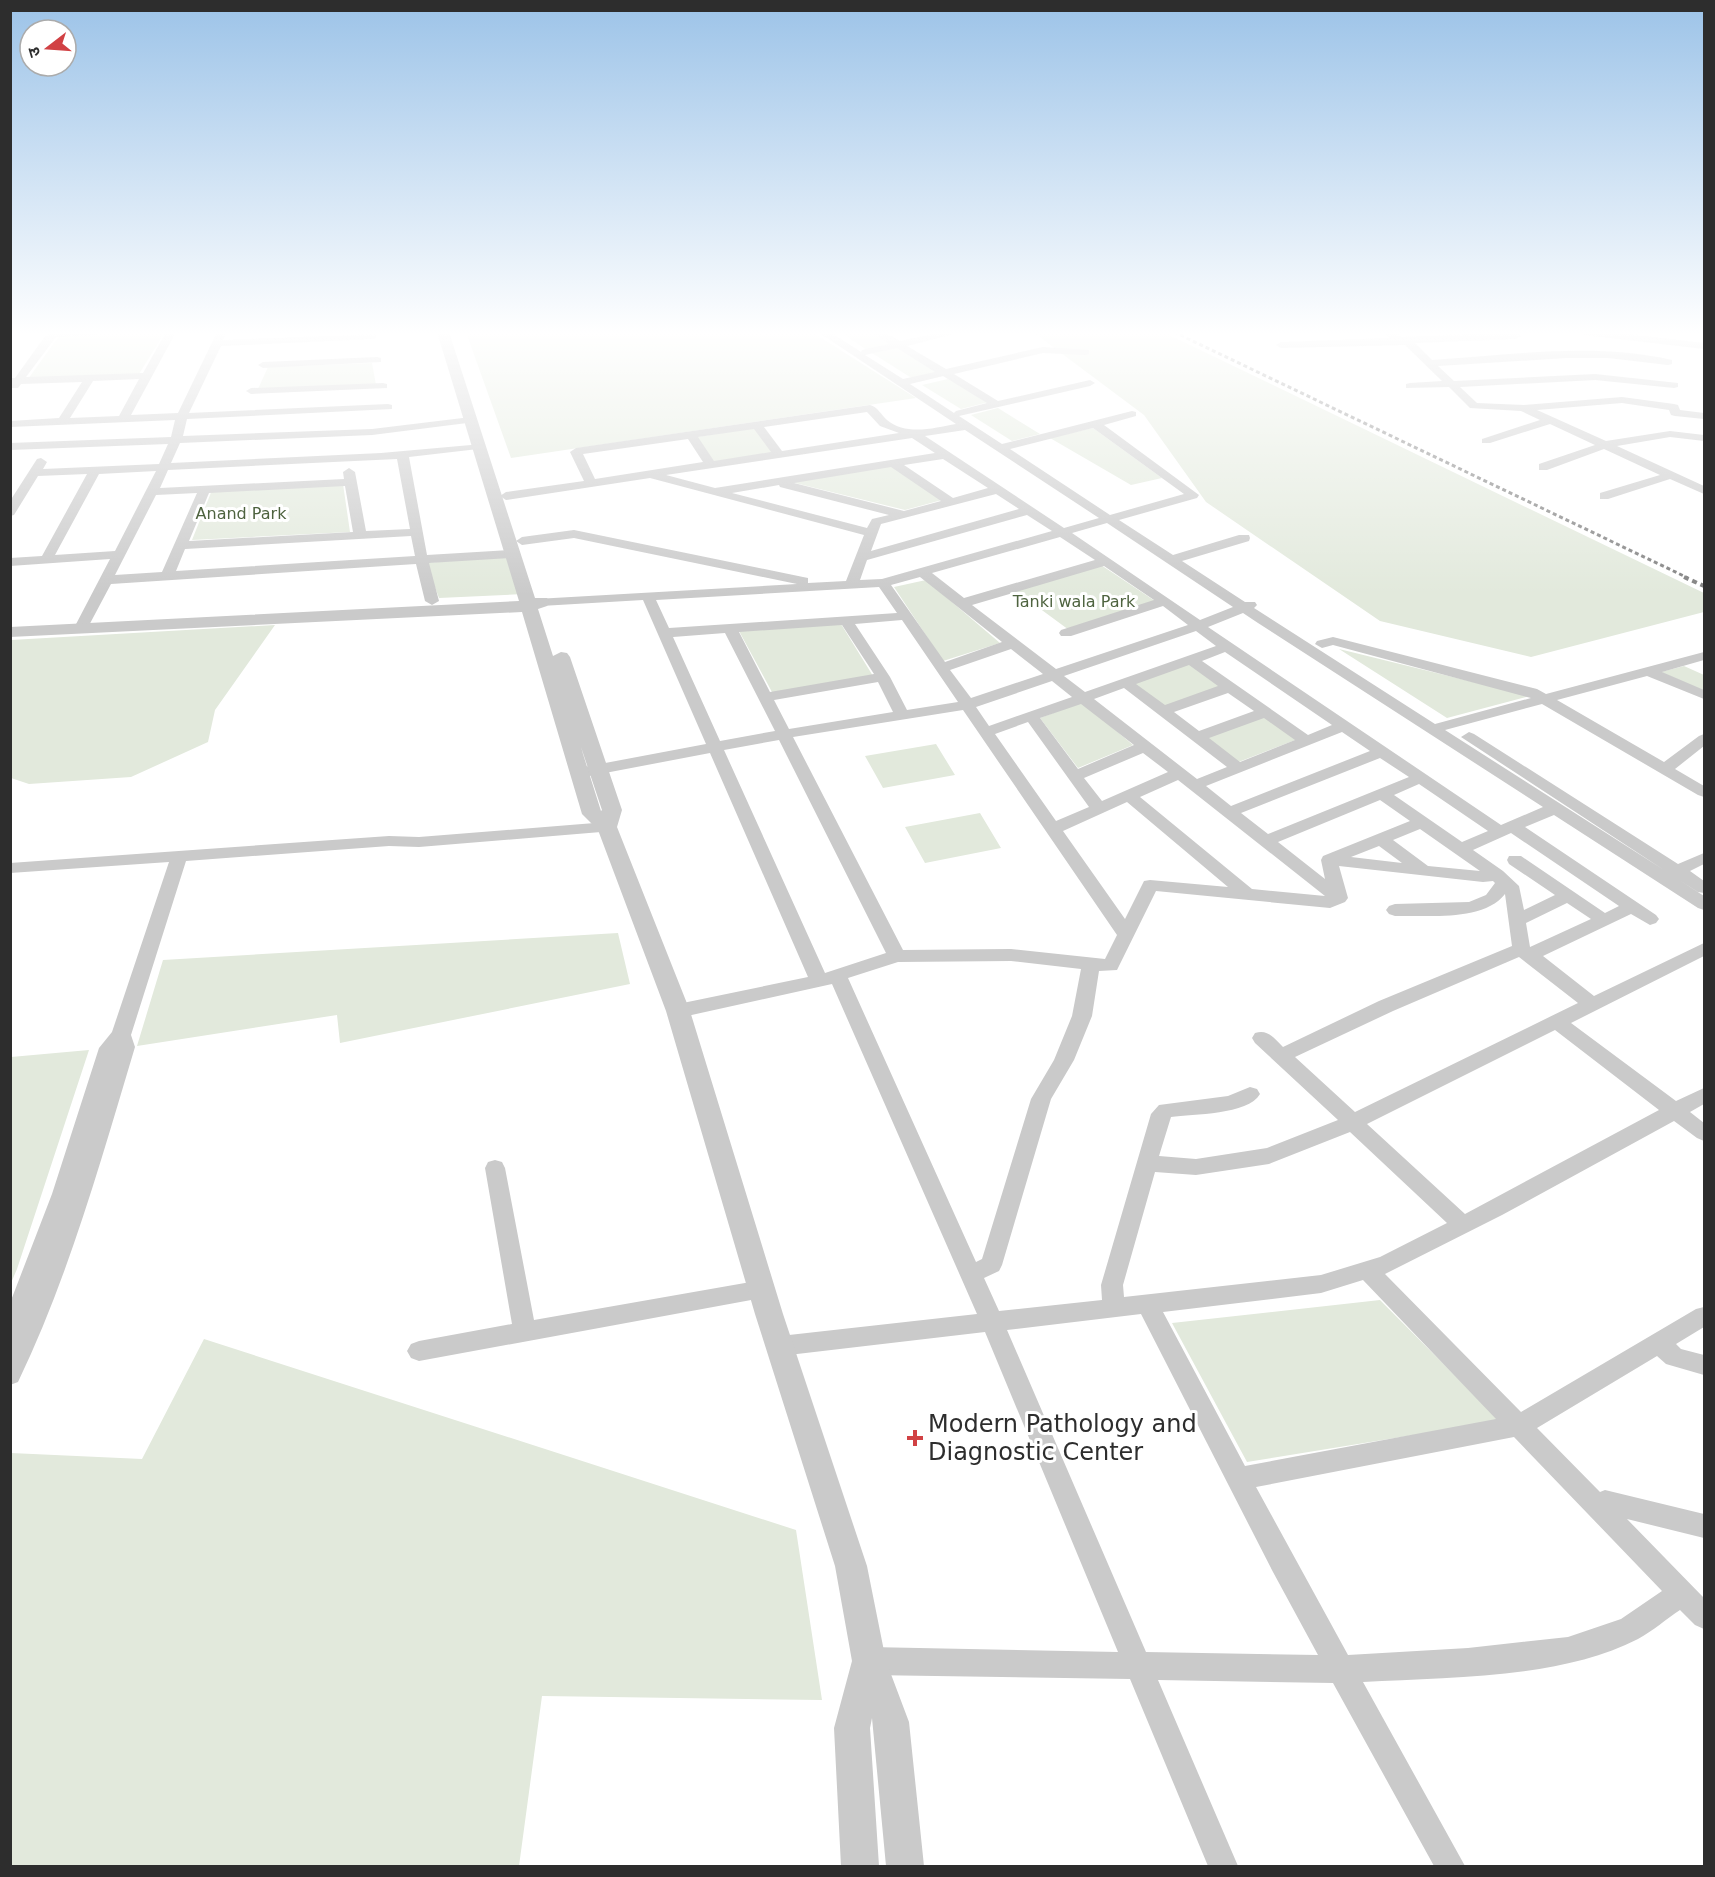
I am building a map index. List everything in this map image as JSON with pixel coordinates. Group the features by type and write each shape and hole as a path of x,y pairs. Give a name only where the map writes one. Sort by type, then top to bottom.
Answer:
{"street":[{"path":"10,424 111,420"},
{"path":"83,624 152,492 176,440 181,420"},
{"path":"391,420 394,430"},
{"path":"10,447 394,430 471,420 533,602 592,814 607,827 678,1011 762,1289 851,1566 868,1661 891,1722 905,1866"},
{"path":"481,420 506,496 516,547"},
{"path":"591,483 576,452 793,420"},
{"path":"880,420 884,424 914,434 1165,601 1227,647 1421,778 1506,829 1543,847 1650,919"},
{"path":"958,420 1006,447 1111,420"},
{"path":"970,420 1006,447 1251,605 1433,729 1555,808 1670,874 1704,888"},
{"path":"1486,441 1552,420 1704,490"},
{"path":"10,624 83,624 648,597 883,583 1193,495 1095,424"},
{"path":"757,425 779,455"},
{"path":"506,496 967,426"},
{"path":"1543,467 1607,446 1670,434 1704,438"},
{"path":"691,435 711,465"},
{"path":"10,512 50,445"},
{"path":"35,473 347,458 478,446"},
{"path":"402,454 432,601"},
{"path":"714,492 945,455"},
{"path":"347,458 360,535"},
{"path":"893,463 951,502"},
{"path":"46,560 95,470"},
{"path":"648,475 871,533"},
{"path":"1604,496 1671,475"},
{"path":"152,492 350,482"},
{"path":"777,482 904,514"},
{"path":"167,576 205,489"},
{"path":"851,585 876,522 996,490"},
{"path":"861,558 1027,511"},
{"path":"181,545 418,532"},
{"path":"105,579 422,561 516,547 574,534 825,586"},
{"path":"1178,558 1244,538"},
{"path":"10,562 119,555"},
{"path":"962,603 1010,591 1106,561"},
{"path":"923,573 1339,898"},
{"path":"883,583 1126,934"},
{"path":"648,597 714,747 971,1274 1222,1866"},
{"path":"10,632 83,624 432,601 533,602"},
{"path":"1066,633 1165,601"},
{"path":"533,602 612,810 607,827"},
{"path":"579,773 784,734 966,705 1200,625 1251,605"},
{"path":"1251,605 1322,644 1449,725 1670,874 1704,904"},
{"path":"664,633 906,616"},
{"path":"846,620 883,677 903,716"},
{"path":"730,628 897,956"},
{"path":"1322,644 1333,641 1532,692 1704,792"},
{"path":"942,668 1013,643"},
{"path":"986,732 1227,647"},
{"path":"1433,729 1704,656"},
{"path":"1191,660 1306,741"},
{"path":"1685,662 1704,671"},
{"path":"1648,671 1704,696"},
{"path":"765,697 883,677"},
{"path":"1126,683 1238,768"},
{"path":"1163,711 1230,687"},
{"path":"1198,737 1266,712"},
{"path":"1031,716 1099,809"},
{"path":"1195,785 1344,726"},
{"path":"1665,769 1704,739"},
{"path":"1075,776 1145,746"},
{"path":"1230,812 1382,752"},
{"path":"1053,829 1180,773"},
{"path":"1266,841 1421,778"},
{"path":"1382,794 1498,876 1513,890 1517,920 1526,952 1592,1004"},
{"path":"1129,796 1246,894"},
{"path":"1461,849 1555,808"},
{"path":"1305,871 1422,822"},
{"path":"10,868 387,849 419,842 607,827"},
{"path":"1380,839 1424,870"},
{"path":"1395,910 1472,908 1492,899 1498,876 1515,860 1543,847"},
{"path":"1670,874 1704,858"},
{"path":"10,875 178,860"},
{"path":"10,1334 63,1194 109,1048 121,1035 178,860"},
{"path":"1329,860 1339,898"},
{"path":"1329,860 1483,877 1498,876"},
{"path":"1515,860 1605,921"},
{"path":"678,1011 828,978 897,956 1011,955 1111,966 1150,885 1330,902 1339,898"},
{"path":"1517,920 1568,896"},
{"path":"1281,1056 1386,1006 1605,921 1632,907"},
{"path":"1147,1163 1196,1167 1269,1156 1328,1134 1704,948"},
{"path":"971,1274 991,1265 1041,1099 1064,1060 1082,1016 1091,964"},
{"path":"1557,1022 1704,1133"},
{"path":"10,1375 58,1261 82,1191 124,1047 121,1035"},
{"path":"1262,1038 1463,1225"},
{"path":"1114,1307 1112,1286 1160,1118 1165,1111 1231,1103 1250,1095"},
{"path":"780,1346 1321,1284 1387,1264 1704,1095"},
{"path":"495,1168 525,1332"},
{"path":"1367,1270 1704,1616"},
{"path":"419,1351 762,1289"},
{"path":"1147,1303 1238,1479 1450,1866"},
{"path":"1238,1479 1520,1425 1704,1316"},
{"path":"1660,1343 1674,1357 1704,1365"},
{"path":"1599,1507 1605,1502 1704,1526"},
{"path":"868,1661 1341,1669 1468,1662 1568,1652 1629,1629 1683,1592"},
{"path":"860,1866 852,1728 868,1661"}],"green space":[{"path":"497,420 770,420 511,458"},
{"path":"978,420 1017,420 1040,434 1012,441"},
{"path":"1147,420 1345,420 1704,593 1704,612 1531,657 1380,621 1206,502"},
{"path":"754,428 773,453 714,462 697,437"},
{"path":"1093,428 1162,478 1131,485 1050,438"},
{"path":"891,466 942,500 905,510 791,482"},
{"name":"Anand Park","path":"343,484 350,532 192,540 212,490"},
{"path":"514,556 524,594 439,598 426,563"},
{"name":"Tanki wala Park","path":"1101,565 1155,601 1069,630 1016,591"},
{"path":"926,580 1000,643 943,661 894,587"},
{"path":"841,624 873,676 773,694 739,631"},
{"path":"275,625 215,710 208,742 131,777 29,784 11,778 11,640"},
{"path":"1339,649 1530,696 1447,718"},
{"path":"1190,663 1223,686 1163,708 1131,684"},
{"path":"1684,666 1704,675 1704,691 1661,672"},
{"path":"1082,702 1133,745 1078,768 1040,718"},
{"path":"1264,716 1298,739 1236,763 1203,738"},
{"path":"936,744 955,775 883,788 865,756"},
{"path":"980,813 1001,848 925,863 905,827"},
{"path":"618,933 630,984 340,1043 337,1015 137,1046 163,960"},
{"path":"89,1050 17,1269 11,1283 11,1057"},
{"path":"1380,1300 1500,1421 1247,1462 1172,1323"},
{"path":"204,1339 796,1530 822,1700 542,1696 519,1866 11,1866 11,1453 142,1459"}],"railway":[{"path":"1357,420 1688,578"},
{"path":"1684,577 1704,586"}],"place":[{"name":"Modern Pathology and Diagnostic Center","path":"915,1438"}]}
